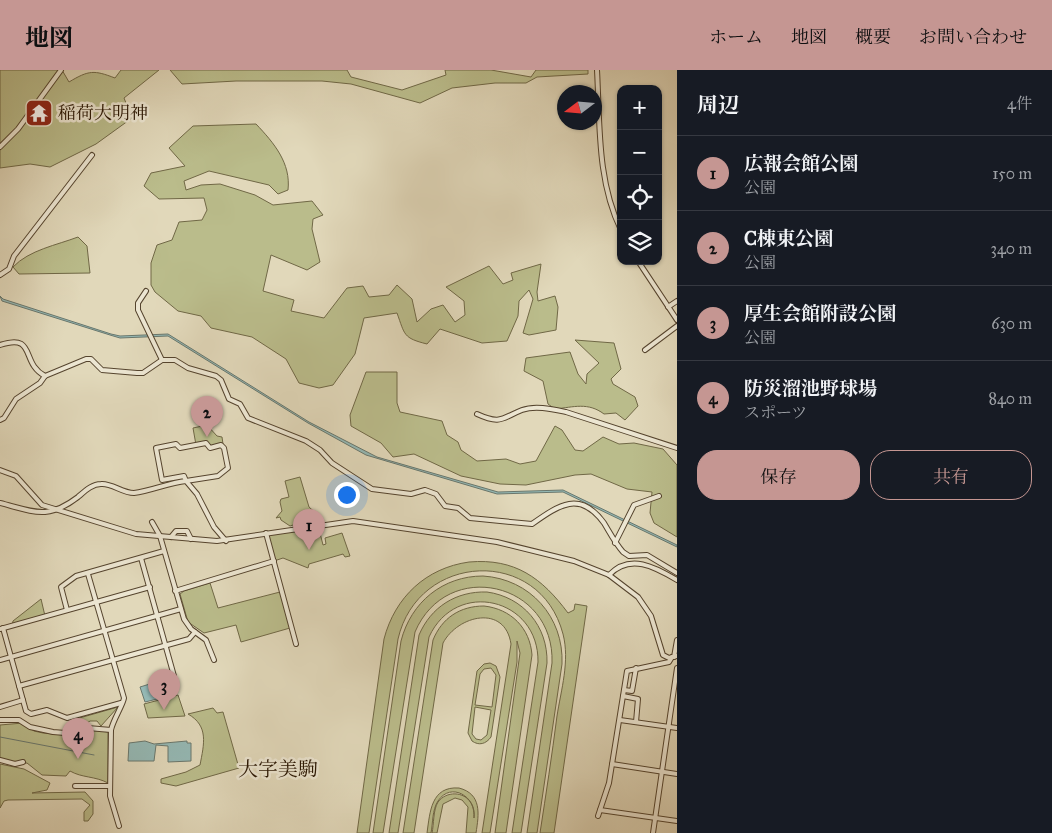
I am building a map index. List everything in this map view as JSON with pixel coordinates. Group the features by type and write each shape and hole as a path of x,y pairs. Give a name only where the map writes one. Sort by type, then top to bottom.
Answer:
{"street":[{"path":"0,146 18,129 61,70"},
{"path":"597,70 602,167 608,196 617,220"},
{"path":"0,275 9,269 14,256 92,155"},
{"path":"641,265 677,320"},
{"path":"146,292 138,303 138,310 162,360"},
{"path":"668,307 677,301"},
{"path":"645,350 677,326"},
{"path":"0,345 19,341 27,349 31,364 46,376"},
{"path":"0,420 4,418 16,399 40,383 46,376 86,359 91,359 102,370 137,373 143,372 162,360 175,360 188,368 216,376 230,399 240,404 248,418 306,441 320,450 332,464 372,489 411,494 425,490 432,492 445,506 458,508 470,518 511,524 522,522 532,524 566,504 579,503 597,514 615,543 629,556 648,555 677,573"},
{"path":"477,414 498,420 509,418 522,410 547,408 566,412 677,448"},
{"path":"0,503 25,510 51,513 58,511 93,486 101,484 128,492 218,476 228,468 224,448 221,445 210,448 206,443 180,448 176,444 156,448 162,480 158,486"},
{"path":"0,470 16,476 38,502 58,511 125,532 191,539 226,540 340,522 359,522 497,542 574,561 627,586 638,597 651,616 661,652 666,657 674,657"},
{"path":"162,480 184,476 197,494 214,527 226,540"},
{"path":"615,543 634,505 659,496"},
{"path":"152,522 160,536 186,624 206,640 214,660"},
{"path":"171,537 178,530 187,531 191,539"},
{"path":"266,533 296,644"},
{"path":"67,610 61,587 76,576 164,551"},
{"path":"141,558 174,676"},
{"path":"175,591 274,561"},
{"path":"609,576 618,567 642,564 657,568 677,580"},
{"path":"88,574 124,702 113,721 111,730 109,786 111,805 119,826"},
{"path":"124,702 67,718 47,710 31,714 26,711 1,629 150,587"},
{"path":"0,660 181,609"},
{"path":"19,686 189,639 195,632"},
{"path":"598,816 608,791 627,671 669,662 674,657 677,640"},
{"path":"624,690 632,691 636,668"},
{"path":"653,833 677,668"},
{"path":"623,696 638,699 636,722"},
{"path":"0,707 23,700"},
{"path":"0,720 19,720 30,727 53,732 65,733 82,728 111,730"},
{"path":"620,720 677,728"},
{"path":"0,760 15,764 23,762"},
{"path":"612,764 677,774"},
{"path":"75,786 109,786"},
{"path":"600,810 677,821"}],"green space":[{"path":"0,70 62,70 69,82 92,72 115,78 121,70 159,70 124,98 132,118 96,144 50,167 30,164 0,168"},
{"path":"170,70 347,70 351,77 402,90 446,75 445,70 491,70 531,77 536,70 588,70 588,74 537,77 526,83 495,83 452,88 420,103 351,84 322,81 236,81 182,84"},
{"path":"256,124 275,146 284,162 287,171 288,190 278,194 269,185 209,171 184,181 186,190 201,185 220,184 255,195 273,205 312,201 323,215 313,219 312,229 320,262 307,270 271,255 263,291 294,300 291,311 324,318 347,288 363,286 369,297 389,295 397,285 412,299 417,322 431,309 443,305 455,322 465,315 464,301 446,287 489,266 503,284 513,280 511,273 541,264 537,292 538,301 555,296 558,307 556,330 529,335 523,333 533,299 529,290 519,301 518,316 507,341 482,343 440,329 427,344 413,340 406,334 397,313 364,318 355,354 333,385 319,388 299,383 286,359 252,337 211,328 201,316 178,311 155,292 151,285 151,263 157,245 172,240 179,222 202,220 207,210 204,198 159,199 144,186 151,173 185,166 169,148 193,126"},
{"path":"78,237 87,246 90,273 19,274 13,267 35,252"},
{"path":"575,340 614,343 621,369 611,379 613,384 635,397 638,406 625,420 616,413 604,414 598,410 586,407 555,409 548,404 543,381 524,371 526,358 570,352 578,374 586,384 587,374 599,363"},
{"path":"366,372 397,372 397,403 400,412 442,421 447,435 458,442 461,450 477,461 506,459 520,464 536,461 555,426 562,430 575,450 583,451 603,437 619,444 634,443 663,449 677,465 677,537 654,523 650,513 652,492 627,489 591,474 575,475 526,485 500,484 461,476 414,454 393,457 381,443 351,426 350,415"},
{"path":"207,425 217,436 222,437 223,444 210,448 206,443 196,445 193,428"},
{"path":"300,477 309,507 320,517 318,522 307,524 306,521 290,526 281,520 280,517 276,518 282,511 281,499 289,497 285,481"},
{"path":"318,525 323,545 326,544 325,538 342,533 350,556 345,557 343,554 309,564 308,568 283,558 274,561 266,533"},
{"path":"469,562 500,563 526,573 548,590 568,613 574,610 575,604 587,606 554,833 540,833 564,675 566,655 563,634 550,605 530,585 506,574 479,571 453,576 429,589 410,610 398,639 369,833 357,833 384,639 389,624 404,598 414,587 439,571 453,565"},
{"path":"483,576 515,584 529,593 550,616 557,631 561,647 562,664 537,833 527,833 552,663 548,635 536,613 518,598 497,589 473,587 450,594 430,608 415,632 383,833 373,833 401,641 406,627 412,614 421,603 442,586 468,577"},
{"path":"210,583 218,608 280,592 290,628 241,642 236,625 204,633 188,622 180,594"},
{"path":"487,592 512,600 522,607 538,626 546,650 547,663 521,833 512,833 538,662 535,640 525,623 511,610 494,603 476,602 458,607 441,619 429,637 398,833 389,833 419,635 430,616 446,603 465,594"},
{"path":"41,599 45,616 12,626 13,621"},
{"path":"484,606 503,611 517,621 527,636 532,655 506,833 495,833 520,653 517,641 517,662 490,833 482,833 511,644 507,631 500,623 491,619 480,618 470,620 459,626 450,633 443,643 414,833 403,833 433,640 441,625 453,615 467,608"},
{"path":"490,663 496,666 500,677 491,737 485,743 480,744 472,741 468,733 477,671 484,664","holes":["491,668 496,675 492,707 475,705 480,674 484,669","475,707 491,710 487,735 481,740 476,739 472,734"]},
{"path":"178,695 185,716 148,718 144,704"},
{"path":"118,707 101,726 97,721 90,721 83,726 76,719"},
{"path":"213,708 217,713 223,712 239,768 176,786 161,783 161,779 186,772 200,765 203,750 202,730 195,719 188,714"},
{"path":"23,723 34,731 43,733 66,735 91,729 108,732 108,783 70,771 66,776 42,775 27,763 15,764 0,759 0,725"},
{"path":"0,764 24,769 50,783 47,790 32,793 85,792 93,801 93,814 88,821 84,821 84,812 90,805 82,799 8,800 4,801 0,808"},
{"path":"450,788 459,788 466,791 475,800 478,812 476,833 466,833 468,807 462,800 455,798 443,804 437,833 432,833 435,809 441,798 455,794 468,799 462,794 450,792 443,795 438,801 436,805 434,812 431,833 427,833 431,809 437,796"}],"water":[{"path":"0,296 3,299 111,334 120,336 168,334 309,422 377,457 498,492 563,490 677,545 677,547 563,492 497,494 366,455 308,423 168,336 120,338 2,301"},
{"path":"166,679 169,696 145,702 140,687"},
{"path":"145,741 154,744 187,741 187,743 191,743 191,761 168,762 168,746 156,745 154,761 128,761 129,743"}],"waterway":[{"path":"0,737 94,755"}],"place":[{"name":"稲荷大明神","path":"39,113"},
{"name":"C棟東公園","path":"207,437"},
{"name":"広報会館公園","path":"309,550"},
{"name":"厚生会館附設公園","path":"164,710"},
{"name":"防災溜池野球場","path":"78,759"}],"district":[{"name":"大字美駒","path":"278,769"}]}
